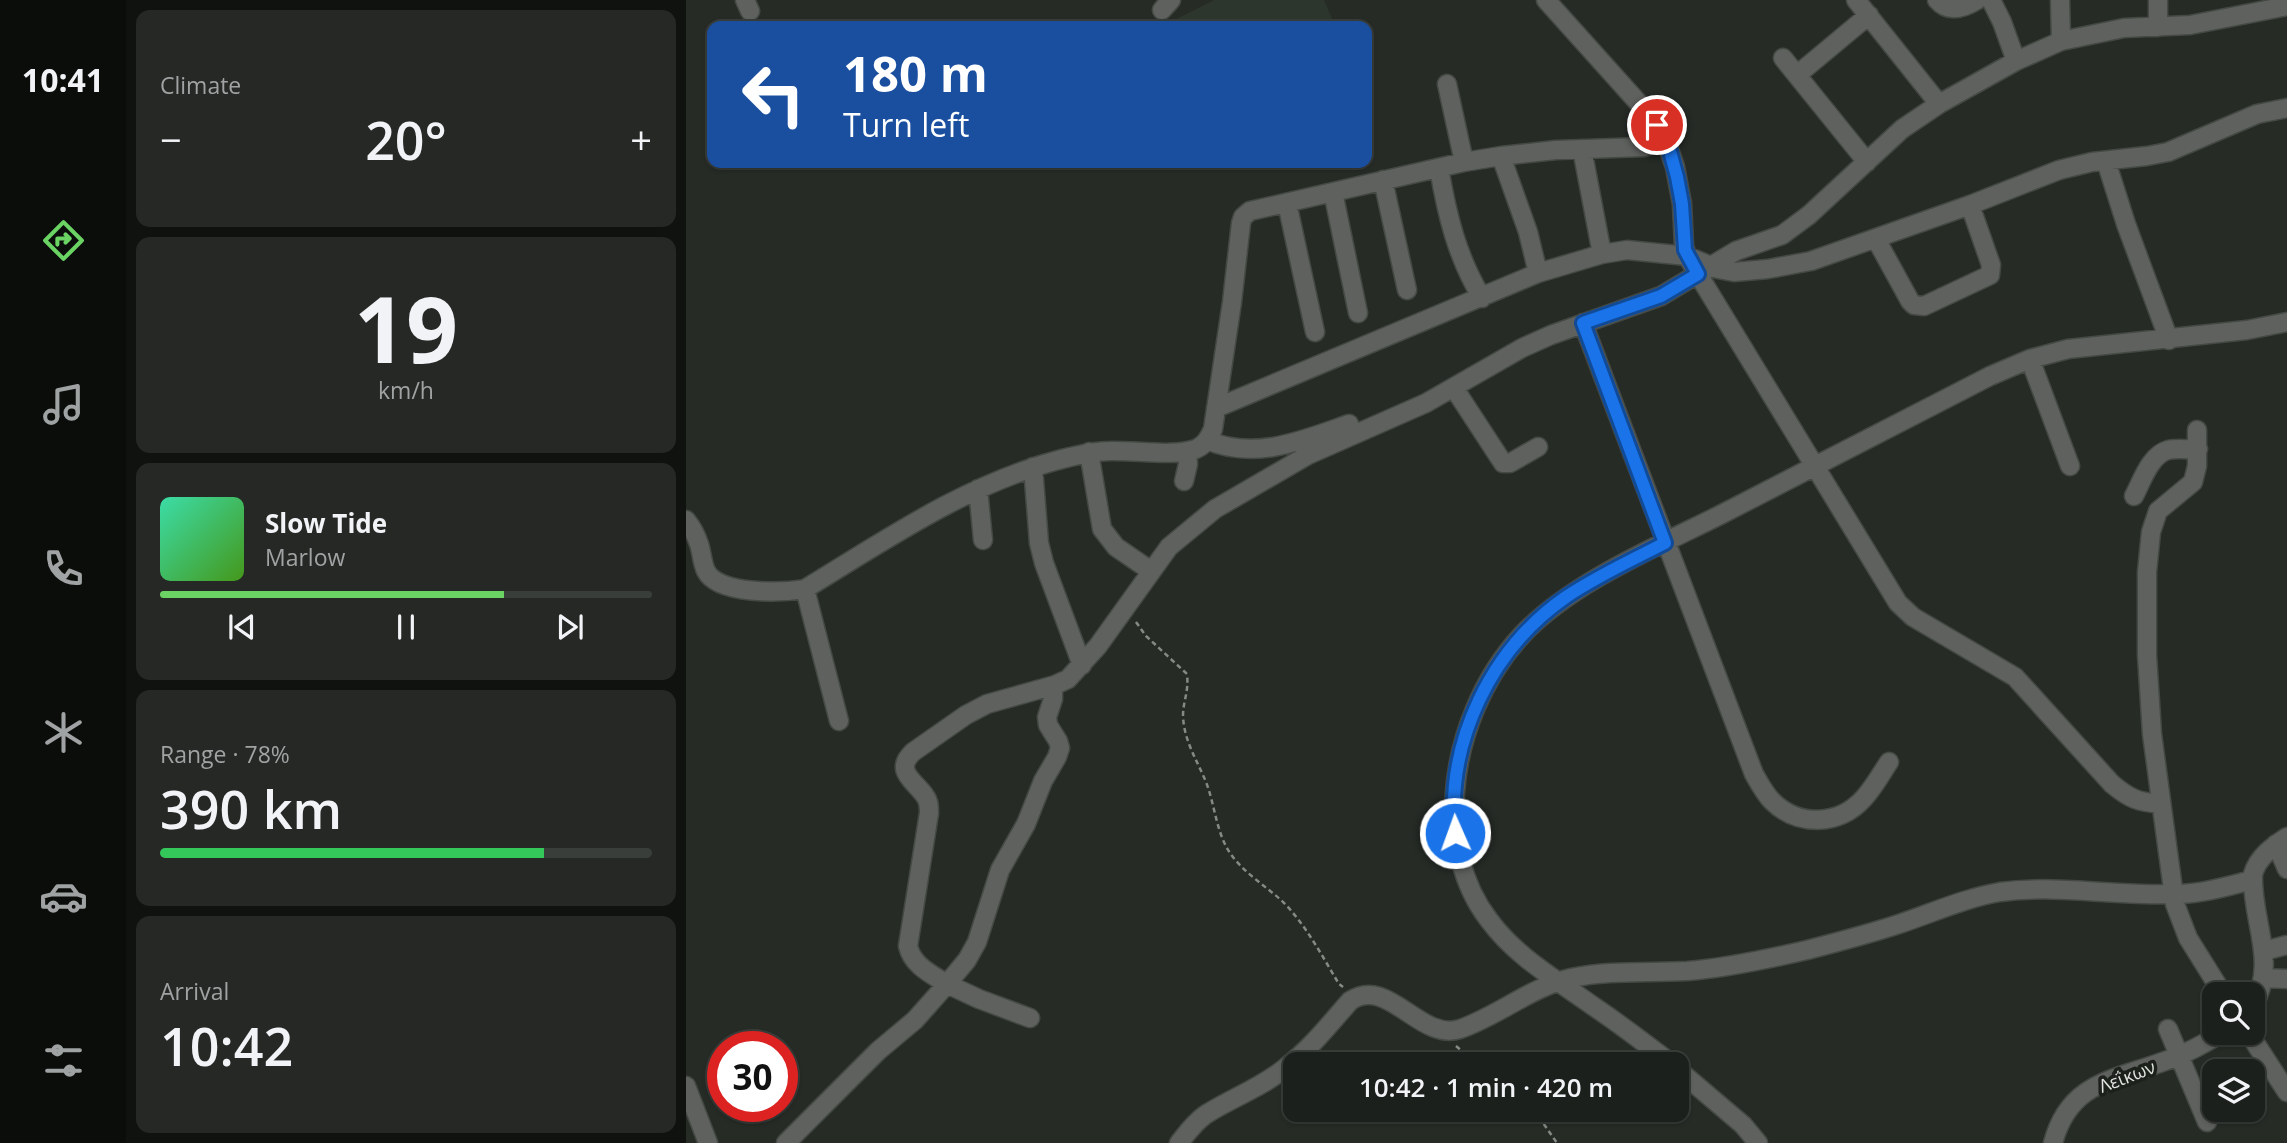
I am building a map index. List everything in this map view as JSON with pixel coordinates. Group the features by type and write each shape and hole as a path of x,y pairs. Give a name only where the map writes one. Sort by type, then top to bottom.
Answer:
{"street":[{"path":"1546,0 1657,125 1665,138 1679,188 1687,256"},
{"path":"1856,0 1939,104"},
{"path":"1937,0 1941,5 1953,9 1977,0"},
{"path":"1992,0 2016,61"},
{"path":"2060,0 2061,41"},
{"path":"2158,0 2158,27"},
{"path":"1030,1018 947,984 915,962 910,954 908,946 929,813 928,800 908,778 905,769 906,761 913,752 966,715 987,704 1053,686 1068,679 1098,646 1174,542 1225,503 1325,446 1454,388 1522,348 1661,296 1736,251 1768,241 1790,230 1902,129 1939,104 2016,61 2061,41 2124,28 2190,25 2287,6"},
{"path":"1797,75 1868,15"},
{"path":"1783,58 1867,162"},
{"path":"1447,84 1464,162"},
{"path":"1704,270 1734,272 1818,259 2059,170 2079,164 2168,152 2257,114 2287,108"},
{"path":"686,520 694,530 705,570 713,581 758,591 805,589 946,503 1033,467 1089,452 1187,451 1203,445 1213,429 1243,217 1250,211 1464,162 1582,149 1644,147 1665,138"},
{"path":"1582,149 1602,254"},
{"path":"1501,156 1528,232 1538,273"},
{"path":"2106,161 2123,216 2169,340"},
{"path":"1438,168 1453,237 1482,298"},
{"path":"1383,180 1407,290"},
{"path":"1333,192 1358,313"},
{"path":"1287,203 1315,332"},
{"path":"1876,239 1910,301 1924,306 1990,275 1991,265 1970,205"},
{"path":"1216,408 1538,273 1602,254 1633,250 1687,256 1704,270 1898,603 1913,617 2015,677 2127,797 2143,803 2161,804"},
{"path":"1656,1052 1522,955 1497,931 1471,890 1459,854 1454,820 1455,785 1462,751 1476,708 1490,678 1524,632 1567,597 1665,543 1990,376 2030,359 2068,349 2169,340 2287,322"},
{"path":"1583,323 1754,774 1770,800 1786,813 1800,819 1828,819 1847,811 1863,799 1889,762"},
{"path":"2030,359 2070,466"},
{"path":"1454,388 1503,463 1510,463 1538,447"},
{"path":"1207,440 1233,449 1280,446 1367,417 1390,419"},
{"path":"2197,430 2197,466 2193,482 2158,511 2153,522 2147,572 2147,655 2152,734 2173,894 2188,938 2215,982"},
{"path":"2134,496 2158,455 2167,450 2198,449"},
{"path":"1184,481 1188,464 1187,451"},
{"path":"1089,452 1102,528 1116,547 1151,571"},
{"path":"1033,467 1044,563 1082,665"},
{"path":"978,489 983,540"},
{"path":"805,589 839,721"},
{"path":"786,1143 878,1051 915,1020 967,960 977,942 1000,870 1026,824 1060,748 1048,725 1047,717 1053,699 1053,686"},
{"path":"2282,841 2287,869"},
{"path":"2262,982 2264,951 2252,880 2257,863 2282,841"},
{"path":"1179,1143 1205,1116 1285,1069 1309,1048 1350,1001 1367,993 1377,995 1427,1024 1452,1031 1466,1027 1558,981 1601,974 1702,969 1784,955 1897,925 1970,899 2000,892 2055,889 2173,894 2203,892 2252,880"},
{"path":"2264,951 2287,945"},
{"path":"2263,978 2287,979"},
{"path":"2168,1029 2202,1110"},
{"name":"Λεΐκων","path":"2053,1143 2061,1118 2068,1107 2083,1094 2116,1078 2179,1056 2202,1044"},
{"path":"2256,1045 2287,1092"},
{"path":"1689,1079 1743,1125 1758,1143"},
{"path":"686,1086 708,1143"}],"path":[{"path":"1125,608 1146,636 1187,674 1189,689 1184,716 1191,752 1206,783 1214,814 1230,853 1262,886 1282,901 1339,984 1358,996"},
{"path":"1441,1029 1462,1052"},
{"path":"1542,1122 1557,1143"}],"shaded area":[{"path":"1214,0 1324,0 1333,21 1173,21"}],"route":[{"path":"1455,833 1455,785 1466,736 1483,693 1503,657 1535,622 1567,597 1665,543 1583,323 1661,296 1698,274 1685,250 1682,204 1671,152 1657,125"}]}
